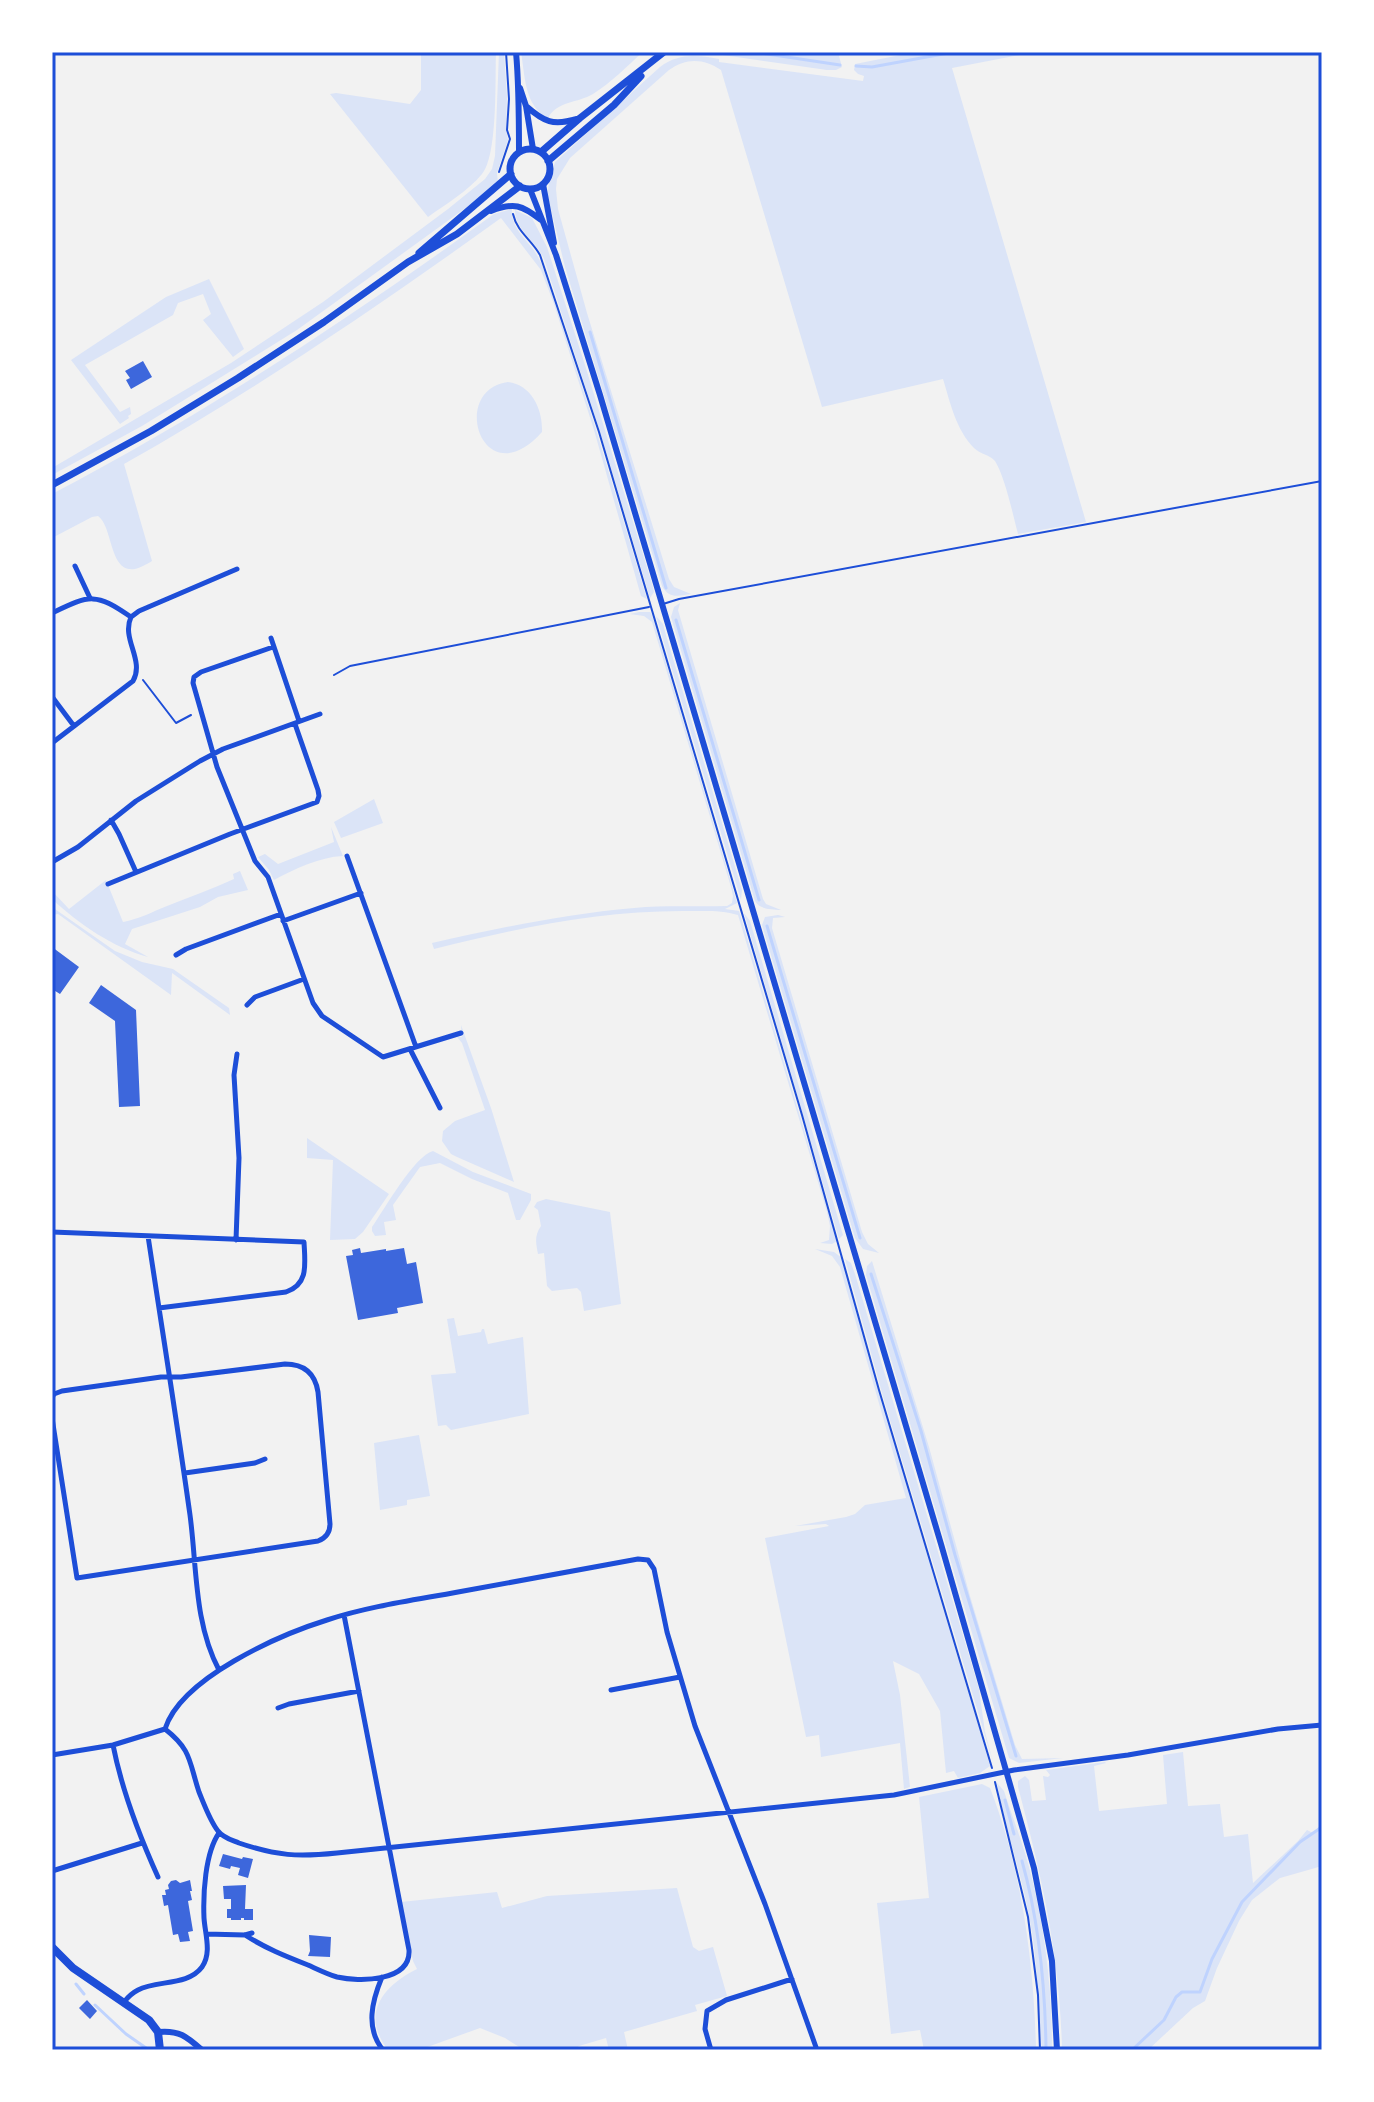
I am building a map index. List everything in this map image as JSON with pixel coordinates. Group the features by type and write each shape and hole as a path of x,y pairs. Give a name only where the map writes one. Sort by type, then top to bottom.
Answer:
{"main road":[{"path":"537,151 548,161 548,178 543,184 530,189 520,186 511,174 512,162 519,152 537,151 664,52"},
{"path":"548,161 614,105 655,60"},
{"path":"52,485 151,431 324,322 408,262 511,174"},
{"path":"408,262 457,234 520,186"},
{"path":"52,1949 73,1968 149,2020 158,2032 160,2050"}],"street":[{"path":"516,52 519,152"},
{"path":"519,85 537,151"},
{"path":"526,106 539,118 549,122 561,123 580,118"},
{"path":"543,184 556,255"},
{"path":"530,189 556,255 662,604 1034,1868 1053,1970 1057,2050"},
{"path":"484,214 514,205 528,209 541,220"},
{"path":"75,566 90,598"},
{"path":"52,743 131,683 137,673 127,629 131,617 237,569"},
{"path":"52,613 90,598 105,601 131,617"},
{"path":"108,884 311,805 319,799 271,638"},
{"path":"273,647 201,672 194,677 194,686 213,754 256,863 266,874 313,1003 319,1012 386,1058 461,1033"},
{"path":"53,698 74,726"},
{"path":"52,862 78,847 166,781 213,754 320,714"},
{"path":"111,820 136,872"},
{"path":"347,856 413,1048 414,1060 440,1108"},
{"path":"176,955 186,949 361,893"},
{"path":"247,1005 255,997 304,979"},
{"path":"236,1240 239,1175 234,1075 237,1054"},
{"path":"52,1232 304,1242 304,1276 300,1284 290,1291 159,1308"},
{"path":"148,1236 185,1473 205,1637 219,1670"},
{"path":"52,1418 77,1578 318,1541 327,1535 330,1524 316,1381 310,1373 295,1364 161,1377 62,1391 53,1396"},
{"path":"185,1473 265,1459"},
{"path":"165,1729 170,1714 200,1683 219,1670 310,1626 344,1615 438,1595 638,1559 648,1560 654,1569 667,1632 698,1735 817,2050"},
{"path":"206,1934 249,1934 265,1948 330,1975 351,1978 391,1975 403,1968 410,1957 344,1615"},
{"path":"611,1690 680,1677"},
{"path":"278,1708 359,1691"},
{"path":"165,1729 180,1741 186,1751 200,1795 219,1833 264,1851 290,1856 894,1795 1071,1761 1322,1725"},
{"path":"52,1755 113,1745 165,1729"},
{"path":"113,1745 142,1843 158,1877"},
{"path":"124,2002 142,1988 174,1982 197,1972 204,1963 207,1955 207,1876 212,1842 219,1833"},
{"path":"52,1871 142,1843"},
{"path":"382,1977 371,2022 374,2037 383,2050"},
{"path":"711,2050 705,2029 707,2011 726,2000 792,1979"},
{"path":"158,2032 180,2033 202,2050"}],"lane":[{"path":"662,604 1322,481"}],"path":[{"path":"498,178 510,139 507,130 506,52"},
{"path":"513,210 515,224 538,251 547,273 599,432 802,1115 879,1390 964,1668 994,1774 1028,1917 1038,1995 1040,2050"},
{"path":"334,675 350,666 651,607"},
{"path":"137,673 176,723 191,715"}],"shaded area":[{"path":"421,52 496,52 493,134 487,165 470,186 428,217 330,94 410,104 421,90"},
{"path":"499,52 504,52 508,140 497,173 498,183 297,330 142,426 52,475 52,468 231,363 323,302 485,179 492,169 495,156"},
{"path":"521,52 643,52 600,90 562,105 548,118 540,113 530,98"},
{"path":"702,52 845,54 839,56 842,67 827,70"},
{"path":"916,52 1035,52 952,68 1086,522 1018,534 999,468 993,459 979,452 968,441 954,415 943,379 822,407 721,70 708,63 682,63 669,70 570,158 557,179 556,189 558,209 587,313 669,579 674,587 691,594 671,595 662,586 565,267 548,197 555,162 660,67 674,59 703,57 719,59 719,62 863,81 864,76 854,70 855,64"},
{"path":"512,209 516,226 535,252 545,273 647,599 641,596 594,430 541,270 501,218 316,346 124,464 152,561 135,569 127,569 120,564 103,521 98,516 52,538 52,494 223,397 333,326 494,214"},
{"path":"515,210 532,218 547,247 653,587 650,598 544,259 518,224"},
{"path":"209,279 244,349 233,357 203,320 211,314 203,294 178,303 173,315 85,365 120,412 130,407 129,418 120,424 71,360 166,297"},
{"path":"508,382 530,393 538,407 542,432 521,449 503,453 489,447 480,435 477,419 480,402 490,389"},
{"path":"680,603 678,610 763,899 766,904 781,910 763,908 755,901 671,617 674,607"},
{"path":"650,612 652,615 737,903 725,909 739,911 740,914 837,1241 832,1244 820,1243 829,1240 827,1212 738,915 708,911 624,914 529,927 434,949 432,943 583,914 646,907 727,906 732,903 731,887 652,622 644,616 630,614"},
{"path":"656,616 663,624 742,890 741,900"},
{"path":"374,799 383,823 341,838 334,822"},
{"path":"331,827 343,856 316,861 274,880 258,857 265,854 278,864 334,842"},
{"path":"240,871 248,890 218,897 200,907 132,929 125,944 148,957 97,934 52,899 52,891 69,909 106,880 123,922 226,883"},
{"path":"52,907 115,951 142,962 173,969 229,1008 230,1015 172,973 171,995 58,914 52,915"},
{"path":"744,913 750,921 843,1235 839,1239"},
{"path":"765,917 785,917 773,918 772,928 862,1232 868,1244 879,1253 863,1249 855,1238 762,925"},
{"path":"461,1025 514,1182 451,1154 442,1141 443,1131 455,1121 485,1110 462,1043 457,1037 462,1037"},
{"path":"307,1138 389,1194 355,1239 330,1240 333,1160 307,1158"},
{"path":"433,1151 473,1172 531,1194 520,1220 516,1220 508,1193 440,1163 420,1167 393,1205 396,1220 384,1222 386,1235 375,1236 372,1227 400,1184 425,1155"},
{"path":"546,1199 610,1212 621,1304 584,1311 581,1292 577,1288 552,1291 547,1286 544,1253 538,1254 536,1243 541,1226 538,1210 534,1207 537,1202"},
{"path":"815,1249 834,1252 842,1258 990,1766 980,1773 958,1778 954,1771 946,1773 940,1711 919,1674 893,1661 910,1787 904,1789 900,1743 821,1757 819,1735 806,1737 765,1538 829,1526 795,1526 846,1517 865,1505 906,1498 840,1267 832,1256"},
{"path":"845,1259 851,1263 855,1274 979,1689 993,1762 884,1400"},
{"path":"872,1261 1015,1745 1022,1759 1063,1758 1019,1763 1009,1758 866,1275 867,1266"},
{"path":"454,1318 458,1336 484,1329 488,1344 523,1337 529,1414 451,1430 446,1425 438,1426 431,1375 456,1373 447,1319"},
{"path":"419,1435 430,1496 407,1500 407,1505 380,1510 374,1443"},
{"path":"1183,1752 1188,1806 1220,1804 1224,1837 1248,1834 1253,1883 1307,1830 1313,1833 1322,1823 1322,1866 1280,1878 1252,1900 1217,1968 1205,2001 1193,2008 1148,2050 1062,2050 1058,1982 1048,1917 1018,1781 1025,1776 1029,1780 1032,1801 1046,1800 1043,1776 1050,1775 1046,1770 1105,1762 1094,1766 1099,1811 1167,1804 1163,1755"},
{"path":"997,1783 1004,1791 1035,1889 1049,1981 1052,2050 1042,2050 1030,1921"},
{"path":"982,1784 990,1788 1018,1884 1029,1950 1036,2050 924,2050 920,2030 891,2034 877,1903 929,1898 919,1797"},
{"path":"677,1888 693,1947 699,1951 713,1947 727,1996 695,2005 697,2011 624,2032 628,2050 609,2050 606,2038 574,2050 524,2050 480,2028 419,2050 388,2050 380,2037 376,2025 379,2002 394,1984 417,1969 401,1902 497,1892 502,1908 547,1896"}],"building":[{"path":"143,361 152,377 131,389 126,380 130,378 125,371"},
{"path":"52,947 79,967 60,994 52,989"},
{"path":"101,985 136,1010 140,1106 119,1107 115,1021 89,1003"},
{"path":"360,1248 361,1253 404,1248 407,1264 416,1262 423,1303 397,1308 398,1313 358,1320 346,1256 353,1255 352,1250"},
{"path":"223,1854 253,1859 248,1878 238,1875 240,1868 219,1866"},
{"path":"190,1880 192,1900 188,1901 193,1931 188,1932 190,1941 180,1942 178,1934 173,1935 168,1905 164,1906 162,1895 166,1895 165,1890 169,1889 171,1881 180,1883"},
{"path":"246,1885 245,1909 253,1909 253,1920 227,1918 231,1899 224,1899 223,1886"},
{"path":"309,1935 331,1937 330,1957 308,1956"},
{"path":"87,2000 97,2011 90,2019 79,2008"}],"waterway":[{"path":"753,52 840,65"},
{"path":"856,66 872,67 954,52"},
{"path":"590,332 666,588"},
{"path":"676,620 759,900"},
{"path":"767,926 860,1238"},
{"path":"871,1274 921,1431 1016,1756"},
{"path":"1005,1800 1014,1834"},
{"path":"1132,2050 1164,2020 1176,1997 1182,1992 1200,1992 1212,1959 1242,1902 1300,1842 1322,1827"},
{"path":"1022,1861 1040,1953 1046,2047"},
{"path":"76,1984 84,1994"},
{"path":"95,2005 126,2034 149,2050"}]}
